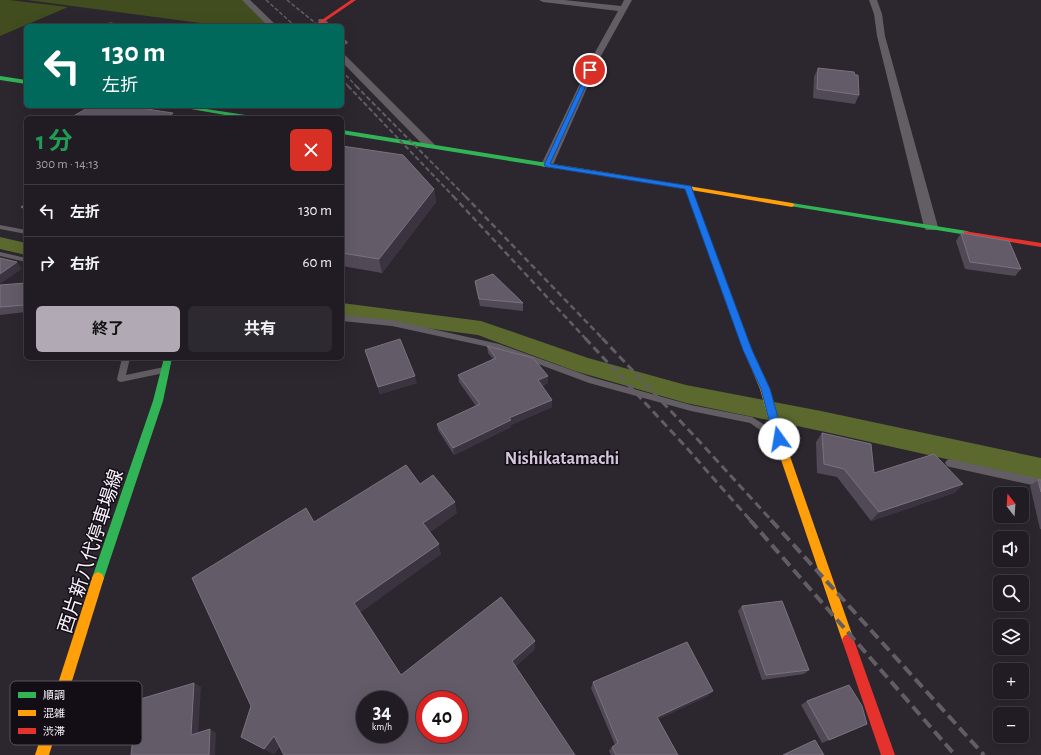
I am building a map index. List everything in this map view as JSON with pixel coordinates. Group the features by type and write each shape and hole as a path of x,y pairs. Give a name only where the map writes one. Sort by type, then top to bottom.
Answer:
{"street":[{"path":"246,0 271,24"},
{"path":"322,24 354,0"},
{"path":"543,0 626,5 597,56 547,165"},
{"path":"874,0 878,14 881,36 931,227"},
{"path":"344,60 430,146"},
{"path":"0,78 24,82"},
{"path":"188,108 238,116"},
{"path":"344,132 1041,245"},
{"path":"688,187 747,350 765,389 779,439 888,755"},
{"name":"西片新八代停車場線","path":"66,681 120,511 158,401 168,360"},
{"name":"西片新八代停車場線","path":"42,755 45,745"}],"lane":[{"path":"0,227 24,232"},
{"path":"0,254 24,260"},
{"path":"344,318 392,323 499,347 589,380 692,408 752,420 779,439"},
{"path":"126,360 121,379 165,370"},
{"path":"950,463 1041,484"}],"green space":[{"path":"0,0 68,7 28,24 24,24 24,26 0,36"},
{"path":"27,0 246,0 268,24 208,24"}],"building":[{"path":"818,68 854,72 855,75 858,75 859,95 817,89"},
{"path":"88,108 140,108 173,113 168,116 74,116"},
{"path":"344,146 403,155 434,189 379,259 344,253"},
{"path":"961,233 1009,241 1021,269 970,262"},
{"path":"0,258 17,262 0,274"},
{"path":"493,274 523,303 479,299 475,281"},
{"path":"24,283 24,305 0,307 0,285"},
{"path":"400,339 415,376 378,387 365,350"},
{"path":"487,346 533,358 548,376 538,380 552,400 509,418 511,420 453,448 437,424 480,404 458,375 496,358"},
{"path":"822,433 871,444 874,473 934,454 963,484 879,512 844,469 824,464"},
{"path":"406,465 420,484 433,475 455,502 423,523 439,544 354,603 401,675 501,597 535,641 512,661 575,755 284,755 274,736 264,749 241,737 251,706 192,578 306,508 314,522"},
{"path":"1038,480 1041,480 1041,492"},
{"path":"782,601 809,670 766,675 742,606"},
{"path":"687,642 713,691 657,717 678,755 616,755 612,747 618,743 593,682"},
{"path":"194,683 191,735 210,729 209,755 131,755 132,745 142,745 142,699"},
{"path":"849,685 862,706 867,724 829,740 807,701"},
{"path":"815,740 824,755 783,755"}],"waterway":[{"path":"0,243 24,249"},
{"path":"344,310 481,328 583,365 686,394 821,421 1041,469"}],"railway":[{"path":"266,0 293,24"},
{"path":"287,0 317,24"},
{"path":"344,73 357,87"},
{"path":"344,81 349,87"},
{"path":"348,86 454,197"},
{"path":"356,86 466,197"},
{"path":"453,196 586,339"},
{"path":"465,196 603,339"},
{"path":"585,338 685,446 751,521"},
{"path":"602,338 772,521"},
{"path":"750,520 955,755"},
{"path":"771,520 984,755"}],"traffic: fast":[{"path":"0,78 24,82"},
{"path":"190,108 240,116"},
{"path":"344,132 591,172"},
{"path":"688,187 745,344"},
{"path":"792,205 967,233"},
{"path":"98,578 158,401 168,360"}],"traffic: slow":[{"path":"591,172 792,205"},
{"path":"745,344 765,389 779,439 848,640"},
{"path":"65,681 98,578"},
{"path":"42,755 45,745"}],"traffic: jam":[{"path":"318,24 354,0"},
{"path":"967,233 1041,245"},
{"path":"848,640 888,755"}],"district":[{"name":"Nishikatamachi","path":"562,458"}],"route":[{"path":"590,70 547,165 688,187 747,350 765,389 779,439"}]}
